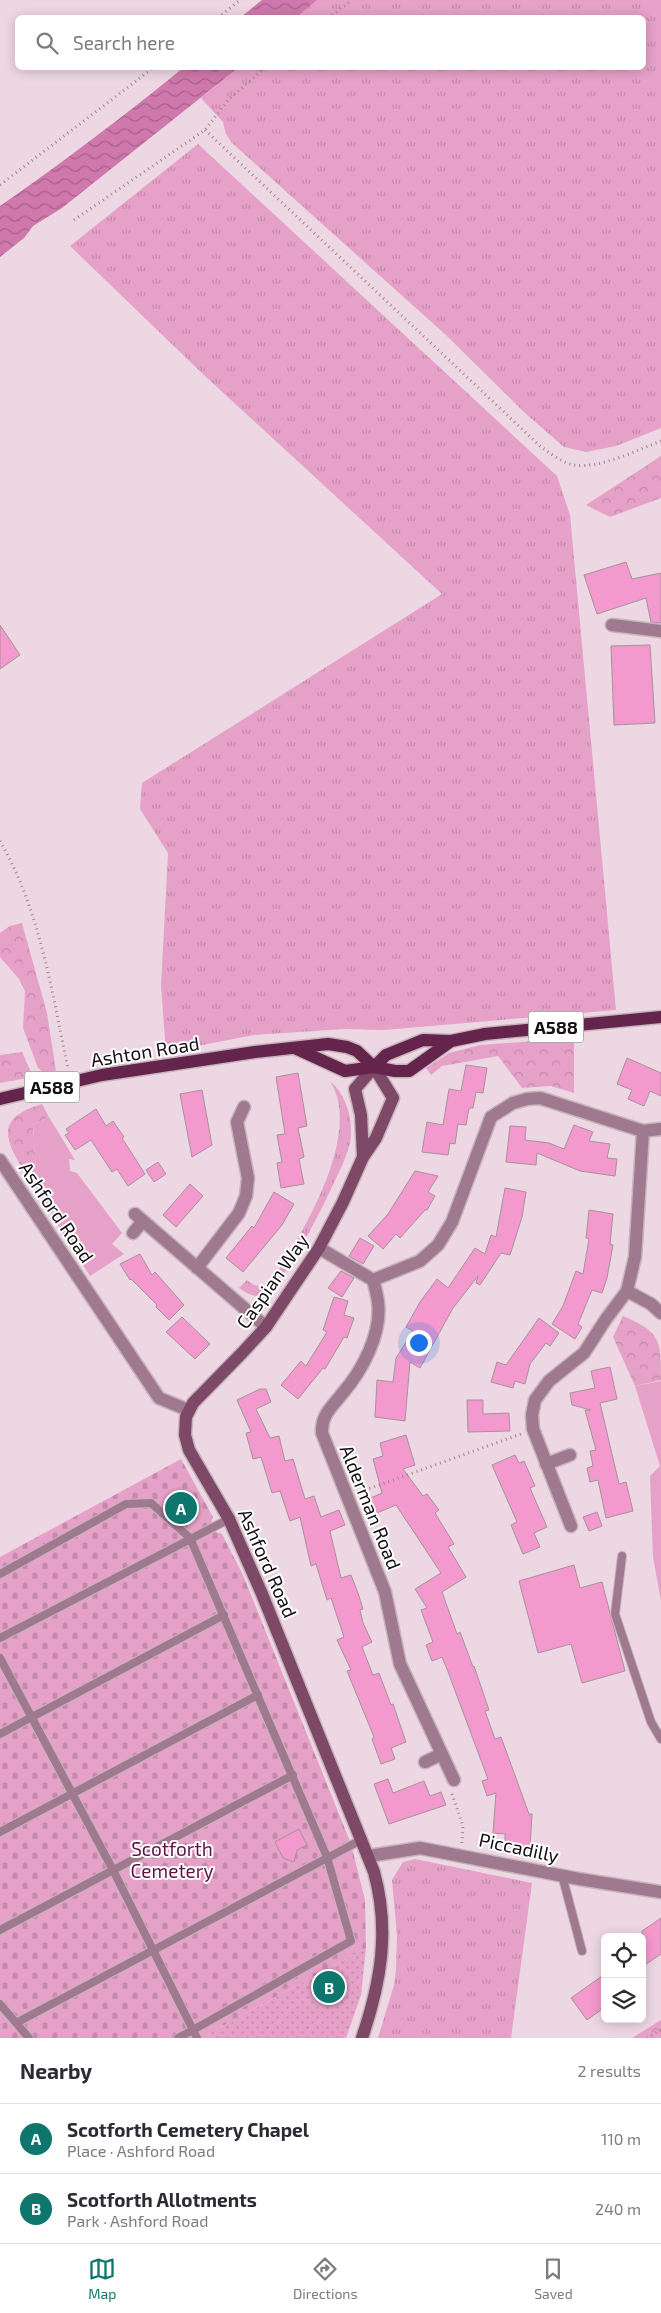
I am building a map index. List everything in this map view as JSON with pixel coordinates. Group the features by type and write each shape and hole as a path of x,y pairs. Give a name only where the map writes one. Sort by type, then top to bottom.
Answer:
{"main road":[{"name":"Ashton Road","path":"374,1067 386,1055 423,1040 451,1041 484,1034 661,1017"},
{"name":"Ashton Road","path":"297,1049 345,1071 374,1067 395,1071 409,1070 451,1041"},
{"name":"Ashton Road","path":"0,1099 102,1075 246,1053 297,1049 328,1044 356,1051 374,1067"}],"street":[{"path":"612,625 661,631"},
{"name":"Caspian Way","path":"188,1410 266,1327 319,1248 340,1209 363,1157 376,1138 393,1098 374,1067 355,1089 361,1115 363,1157"},
{"path":"319,1248 373,1280 420,1261 438,1245 452,1222 492,1118 513,1103 527,1098 540,1098 643,1132 661,1129"},
{"path":"197,1268 239,1213 246,1196 248,1178 237,1122 244,1107"},
{"path":"571,1526 533,1429 532,1415 535,1400 549,1381 584,1353 627,1291 635,1257 643,1132"},
{"name":"Ashford Road","path":"0,1160 158,1398 188,1410 185,1427 186,1442 229,1519 369,1856 381,1901 382,1950 378,1987 362,2038"},
{"path":"134,1233 139,1217 266,1327"},
{"name":"Alderman Road","path":"373,1280 379,1304 376,1331 364,1360 344,1393 326,1413 321,1422 322,1433 385,1592 400,1664 454,1780"},
{"path":"627,1291 651,1304 661,1313"},
{"path":"546,1464 570,1455"},
{"path":"425,1762 442,1754"},
{"name":"Piccadilly","path":"369,1856 420,1848 460,1854 562,1876 661,1892"}],"lane":[{"path":"0,1574 126,1504 151,1503 190,1538 327,1857 351,1940 178,2038"},
{"path":"0,1638 229,1519"},
{"path":"622,1556 615,1614 651,1722 661,1739"},
{"path":"0,1734 224,1615"},
{"path":"0,1658 154,1949 197,2038"},
{"path":"0,1832 258,1695"},
{"path":"0,1930 293,1775"},
{"path":"16,2023 363,1839"},
{"path":"562,1876 582,1950"},
{"path":"0,2004 28,2038"}],"path":[{"path":"222,15 240,0"},
{"path":"332,15 352,0"},
{"path":"0,185 150,70"},
{"path":"74,220 205,130 229,99 263,70"},
{"path":"205,130 540,446 560,459 574,465 581,465 595,464 623,456 661,441"},
{"path":"0,841 11,861 32,912 71,1083"},
{"path":"347,1497 533,1429"},
{"path":"454,1780 449,1787 463,1826 464,1835 460,1854"},
{"path":"647,2038 661,2030"}],"green space":[{"path":"317,0 661,0 661,428 616,446 586,452 564,447 526,414 447,336 232,143 226,134 223,122 201,98 236,70 646,70 646,15 299,15"},
{"path":"198,144 557,476 570,515 616,1010 384,1030 344,1029 254,1035 166,1052 161,986 168,853 140,809 142,783 442,594 205,376 70,246"},
{"path":"661,456 661,498 610,517 586,505"},
{"path":"22,923 47,1013 56,1071 44,1073 38,1068 23,1028 25,991 19,979 0,957 0,933 10,926"},
{"path":"574,1038 574,1093 551,1086 522,1088 498,1056 442,1066 431,1075 426,1068 449,1053 480,1045"},
{"path":"22,1052 33,1077 0,1083 0,1055"},
{"path":"330,1081 345,1101 350,1118 351,1135 346,1155 310,1230 270,1295 250,1295 239,1288 247,1280 260,1286 272,1280 298,1238 325,1184 334,1156 339,1128 338,1103"},
{"path":"42,1104 49,1117 33,1125 36,1172 25,1172 11,1147 8,1129 18,1115"},
{"path":"49,1117 75,1160 69,1159 70,1171 77,1173 122,1233 112,1244 124,1254 90,1276 25,1172 36,1171 33,1125"},
{"path":"623,1316 645,1327 656,1339 659,1346 661,1380 635,1386 613,1337"},
{"path":"661,1381 661,1601 653,1557 650,1476 660,1466 635,1386"},
{"name":"Scotforth Cemetery","path":"181,1459 213,1517 211,1523 216,1532 222,1534 243,1575 351,1844 365,1900 366,1948 208,2034 210,2038 0,2038 0,1557"},
{"path":"415,1859 532,1883 511,2038 378,2038 394,1985 396,1970 397,1935 392,1880 403,1862"},
{"path":"366,1948 361,1995 346,2038 210,2038 208,2034"},
{"path":"661,2020 661,2038 632,2038"}],"water":[{"path":"262,0 317,0 299,15 243,15"},
{"path":"180,70 235,70 62,208 33,226 24,238 0,257 0,206 138,104"}],"building":[{"path":"626,562 632,579 661,573 661,623 651,622 646,598 597,614 584,575"},
{"path":"0,625 20,655 0,669"},
{"path":"650,645 655,723 614,725 611,646"},
{"path":"627,1058 661,1073 661,1096 650,1091 644,1106 628,1099 632,1090 617,1084"},
{"path":"466,1065 487,1068 483,1093 476,1092 473,1108 469,1108 466,1125 458,1124 455,1144 450,1143 448,1155 422,1152 427,1122 443,1125 449,1089 461,1091"},
{"path":"298,1073 307,1126 298,1128 304,1157 299,1159 304,1184 281,1188 277,1163 282,1162 277,1135 285,1134 276,1077"},
{"path":"202,1090 212,1145 192,1157 180,1094"},
{"path":"96,1109 106,1126 113,1121 145,1174 128,1186 117,1169 112,1172 91,1140 75,1150 65,1135 69,1133 66,1129"},
{"path":"574,1125 593,1132 589,1141 610,1144 607,1158 617,1159 615,1176 580,1171 537,1153 536,1165 506,1162 510,1126 526,1127 525,1140 549,1143 564,1149"},
{"path":"158,1162 166,1174 154,1182 146,1170"},
{"path":"415,1171 438,1176 428,1192 435,1196 427,1210 400,1238 396,1234 383,1249 368,1236 388,1214"},
{"path":"190,1184 203,1196 176,1227 163,1215"},
{"path":"505,1188 526,1192 522,1217 510,1255 501,1253 480,1285 476,1283 478,1276 453,1308 420,1368 410,1362 405,1421 375,1417 377,1380 393,1382 396,1358 413,1331 406,1327 420,1302 437,1279 448,1288 475,1248 485,1254 491,1235 496,1237"},
{"path":"274,1192 294,1204 282,1225 243,1272 226,1258 252,1226 254,1228"},
{"path":"589,1210 613,1214 610,1244 613,1245 607,1278 602,1293 592,1290 578,1324 582,1327 575,1339 552,1324 563,1306 576,1271 583,1274 589,1239 586,1238"},
{"path":"360,1238 374,1246 363,1264 349,1256"},
{"path":"140,1254 152,1275 155,1272 184,1305 169,1320 156,1307 157,1305 130,1280 120,1264"},
{"path":"341,1271 354,1278 342,1297 328,1288"},
{"path":"334,1297 348,1301 344,1315 354,1318 347,1338 344,1337 325,1369 323,1368 298,1399 281,1385 301,1361 306,1366 327,1332 323,1330"},
{"path":"182,1317 210,1344 195,1359 166,1332"},
{"path":"539,1318 559,1333 550,1346 546,1343 530,1364 525,1384 515,1381 513,1388 491,1382 497,1362 506,1365"},
{"path":"610,1367 617,1399 600,1403 619,1484 626,1482 633,1511 606,1518 598,1480 590,1482 587,1468 593,1466 590,1451 596,1450 585,1410 591,1410 572,1405 570,1393 595,1388 591,1371"},
{"path":"260,1389 266,1389 271,1402 256,1409 270,1438 279,1436 285,1461 293,1459 305,1499 314,1496 321,1517 339,1510 345,1525 330,1531 341,1578 351,1575 363,1609 360,1610 363,1623 372,1642 362,1647 373,1675 379,1673 391,1705 393,1704 406,1742 391,1748 395,1759 381,1764 372,1739 374,1737 347,1671 351,1670 337,1640 344,1637 331,1598 327,1600 316,1564 311,1566 300,1517 290,1521 280,1491 272,1493 261,1457 253,1459 246,1433 251,1432 237,1400"},
{"path":"467,1400 483,1400 483,1414 509,1413 510,1431 468,1432"},
{"path":"406,1435 415,1465 403,1469 423,1496 427,1494 439,1510 435,1513 454,1544 448,1547 466,1577 442,1592 457,1634 460,1632 474,1666 489,1710 485,1711 495,1739 501,1737 529,1814 532,1814 530,1847 505,1845 505,1834 493,1833 496,1793 487,1796 482,1781 488,1779 447,1669 442,1657 432,1661 426,1645 433,1642 421,1610 427,1608 415,1589 441,1573 396,1505 372,1515 366,1500 382,1493 373,1459 383,1456 380,1443"},
{"path":"515,1455 519,1463 524,1461 535,1486 530,1488 547,1527 534,1533 540,1547 523,1554 511,1525 517,1522 492,1465"},
{"path":"187,1494 195,1509 178,1519 166,1506"},
{"path":"597,1512 602,1526 589,1531 583,1517"},
{"path":"574,1565 580,1588 602,1582 625,1671 582,1683 571,1644 538,1653 519,1581"},
{"path":"388,1779 393,1793 424,1781 430,1796 441,1792 446,1805 389,1824 374,1784"},
{"path":"299,1829 307,1845 297,1850 294,1862 283,1858 275,1842"},
{"path":"661,1918 661,1954 646,1964 646,1933 642,1933 642,1931"},
{"path":"601,1977 601,2010 587,2020 571,1998"}],"place":[{"name":"Scotforth Cemetery Chapel","path":"181,1508"},
{"name":"Scotforth Allotments","path":"329,1987"}]}
